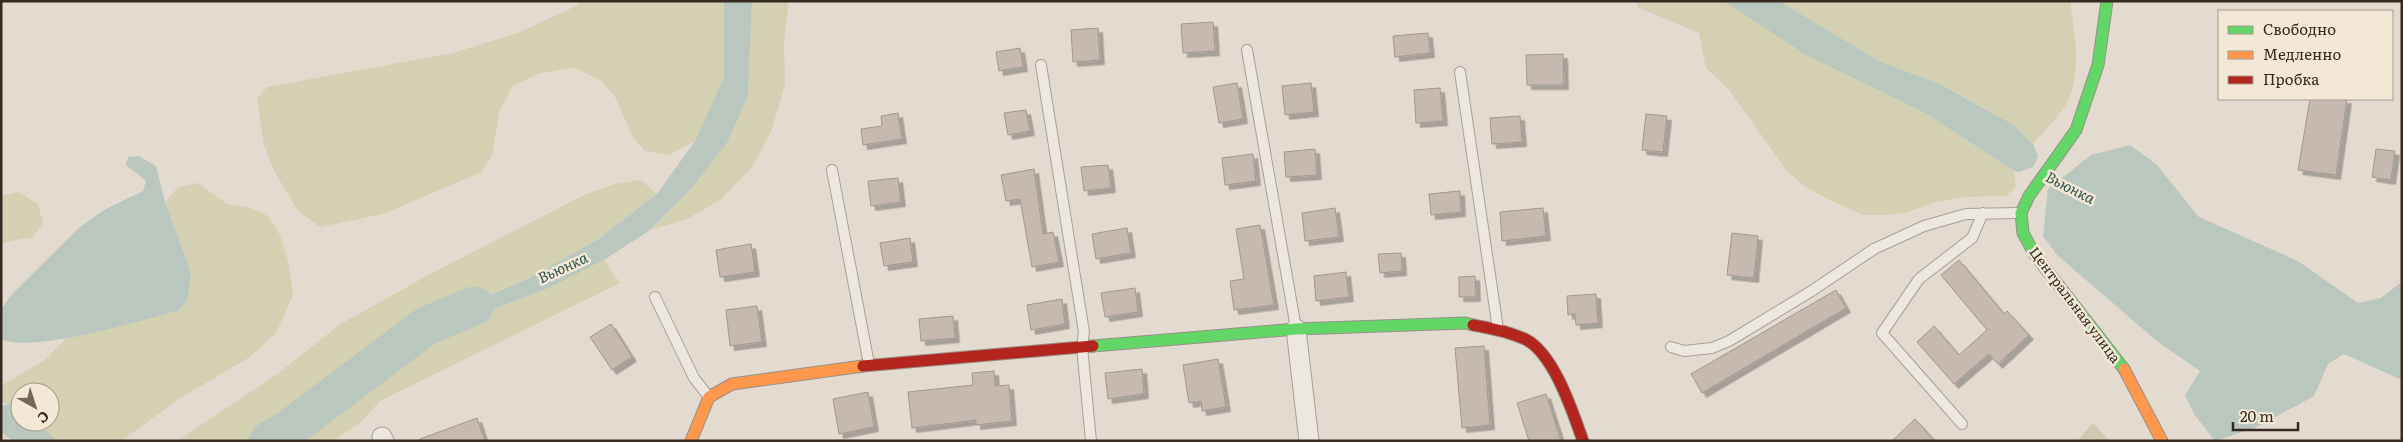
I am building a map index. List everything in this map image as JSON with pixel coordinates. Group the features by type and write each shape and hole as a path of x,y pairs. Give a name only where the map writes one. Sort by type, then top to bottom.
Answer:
{"street":[{"path":"2021,213 2029,196 2076,130 2098,65 2107,1"},
{"name":"Центральная улица","path":"2021,213 2023,233 2035,255 2120,362 2157,435 2162,441"},
{"path":"691,441 709,397 732,384 869,365 1296,329 1465,323 1498,330 1527,340 1547,360 1565,392 1583,441"},
{"path":"1296,329 1308,441"}],"lane":[{"path":"1247,50 1296,329"},
{"path":"1041,65 1084,332 1082,347 1091,441"},
{"path":"1460,72 1498,330"},
{"path":"832,170 869,365"},
{"path":"1671,347 1684,351 1712,348 1729,341 1810,292 1874,249 1924,226 1966,214 2021,213"},
{"path":"1962,424 1882,333 1919,279 1972,238 1983,214"},
{"path":"655,297 694,378 709,397"}],"shaded area":[{"path":"582,1 724,1 724,77 695,141 669,155 645,151 634,139 615,97 601,81 574,67 538,74 513,86 499,112 493,153 482,172 383,214 320,227 298,211 274,171 264,145 257,99 267,87 453,53 520,32 576,6"},
{"path":"752,1 789,1 784,42 785,85 771,132 752,167 720,200 689,218 651,230 691,189 727,143 748,96"},
{"path":"1636,1 1724,1 1806,55 1925,113 2014,171 2016,187 2006,196 1965,197 1932,203 1905,213 1884,215 1863,215 1834,202 1807,188 1787,171 1729,90 1706,68 1699,33 1639,8"},
{"path":"1779,1 2070,1 2076,57 2072,91 2060,112 2033,144 2014,125 1963,96 1940,84 1881,62"},
{"path":"641,180 657,194 597,240 528,279 450,309 392,340 253,441 177,441 276,375 339,325 430,274 586,194 615,184"},
{"path":"198,183 227,204 247,207 268,216 280,235 288,261 293,295 276,333 250,357 182,397 121,441 56,441 48,432 60,432 60,382 10,382 10,404 1,402 1,386 46,359 67,337 178,311 188,299 191,272 165,202 178,187"},
{"path":"19,192 38,204 43,223 33,237 1,243 1,196"},
{"path":"604,260 620,283 380,401 360,423 333,441 282,441 356,393 427,332 455,324 549,288"},
{"path":"2093,423 2110,441 2077,441"}],"water":[{"path":"724,1 752,1 748,96 727,143 691,189 650,230 604,260 549,288 455,324 427,332 426,326 430,319 528,279 597,240 657,194 695,141 724,77"},
{"path":"1724,1 1779,1 1881,62 1940,84 2014,125 2033,144 2038,157 2033,167 2019,172 2014,171 1925,113 1806,55"},
{"path":"2130,145 2156,164 2199,217 2298,261 2358,303 2381,298 2399,284 2402,285 2402,380 2344,354 2328,364 2314,396 2255,428 2215,441 2194,414 2185,395 2200,371 2158,342 2057,255 2043,236 2048,189 2091,155"},
{"path":"139,156 156,166 165,202 191,272 188,299 178,311 88,334 37,342 17,342 1,339 1,309 12,294 80,227 104,210 143,191 146,181 126,165 128,157"},
{"path":"10,404 10,432 48,432 56,441 14,441 2,433 1,406"}],"building":[{"path":"1213,22 1215,51 1183,53 1181,24"},
{"path":"1098,28 1100,60 1073,62 1071,30"},
{"path":"1428,33 1430,53 1395,57 1393,36"},
{"path":"1020,48 1023,67 999,71 996,52"},
{"path":"1563,54 1564,85 1527,85 1526,55"},
{"path":"1237,83 1243,119 1219,123 1213,87"},
{"path":"1311,83 1314,112 1285,115 1282,86"},
{"path":"1440,88 1443,121 1416,123 1414,90"},
{"path":"2310,100 2347,100 2336,175 2298,170"},
{"path":"1026,110 1030,131 1008,135 1004,113"},
{"path":"898,113 902,139 863,145 861,129 882,126 881,116"},
{"path":"1646,114 1667,116 1663,152 1642,150"},
{"path":"1520,116 1522,142 1492,144 1490,118"},
{"path":"1315,149 1317,175 1286,177 1284,152"},
{"path":"2376,149 2395,151 2391,180 2372,177"},
{"path":"1253,154 1256,181 1225,185 1222,158"},
{"path":"1108,165 1111,188 1084,191 1081,167"},
{"path":"1034,169 1043,234 1053,232 1059,262 1032,267 1020,199 1006,201 1001,175"},
{"path":"898,178 901,202 871,206 868,181"},
{"path":"1460,191 1461,212 1431,215 1429,194"},
{"path":"1335,208 1339,237 1305,241 1302,213"},
{"path":"1543,208 1546,236 1502,241 1500,212"},
{"path":"1260,225 1274,305 1234,310 1230,281 1244,279 1236,229"},
{"path":"1127,228 1131,253 1096,259 1092,234"},
{"path":"1732,233 1758,236 1754,278 1727,275"},
{"path":"910,238 913,262 884,266 880,243"},
{"path":"751,244 755,272 720,277 716,250"},
{"path":"1401,253 1402,271 1380,273 1378,254"},
{"path":"1959,260 2004,314 2007,311 2029,335 1998,364 1989,354 1954,384 1917,342 1934,326 1959,355 1987,330 1941,275"},
{"path":"1346,272 1349,297 1316,301 1314,276"},
{"path":"1475,276 1476,297 1459,297 1459,277"},
{"path":"1135,288 1138,312 1105,317 1101,293"},
{"path":"1836,290 1846,308 1702,393 1691,374"},
{"path":"1596,294 1598,323 1576,325 1575,314 1568,315 1567,296"},
{"path":"1062,299 1065,324 1031,330 1027,305"},
{"path":"757,306 762,342 730,346 726,310"},
{"path":"953,316 955,338 921,341 919,319"},
{"path":"611,324 632,357 612,370 590,337"},
{"path":"1484,346 1490,425 1462,428 1455,348"},
{"path":"1218,359 1226,407 1202,411 1201,401 1189,403 1183,365"},
{"path":"1142,369 1144,394 1108,399 1105,373"},
{"path":"994,371 995,386 1009,385 1012,421 976,425 976,420 912,428 908,392 973,385 972,373"},
{"path":"868,392 874,427 839,434 833,399"},
{"path":"1546,394 1561,441 1529,441 1517,403"},
{"path":"477,418 485,441 420,441 420,439"},
{"path":"1915,419 1935,441 1892,441"}],"waterway":[{"name":"Вьюнка","path":"269,441 289,429 426,326 474,306"}],"traffic: fast":[{"path":"2107,1 2098,65 2076,130 2029,196 2021,213 2023,233 2035,255 2124,369"},
{"path":"1093,346 1296,329 1465,323 1473,325"}],"traffic: slow":[{"path":"691,441 709,397 732,384 863,366"},
{"path":"2124,369 2162,441"}],"traffic: jam":[{"path":"1473,325 1513,334 1535,346 1545,357 1561,385 1583,441"},
{"path":"863,366 1093,346"}]}
